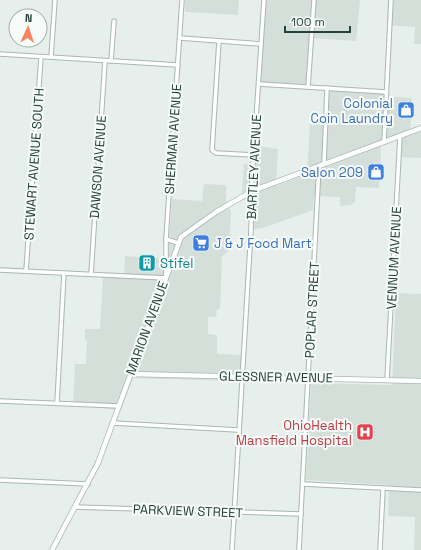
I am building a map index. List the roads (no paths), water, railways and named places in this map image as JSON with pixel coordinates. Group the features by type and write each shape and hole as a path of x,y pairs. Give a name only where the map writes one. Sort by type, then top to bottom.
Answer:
{"street":[{"path":"51,57 54,0"},
{"name":"SHERMAN AVENUE","path":"166,278 166,238 182,0"},
{"name":"BARTLEY AVENUE","path":"232,550 264,0"},
{"path":"308,87 314,0"},
{"path":"384,142 391,0"},
{"path":"111,61 114,21"},
{"path":"180,38 261,44"},
{"path":"219,41 212,150 216,152 254,155"},
{"path":"0,54 178,65"},
{"name":"STEWART AVENUE SOUTH","path":"26,271 41,57"},
{"name":"DAWSON AVENUE","path":"91,274 105,61"},
{"path":"258,84 386,92"},
{"path":"324,164 327,88"},
{"name":"MARION AVENUE","path":"52,550 98,463 178,243 184,235 224,207 252,191 421,128"},
{"name":"VENNUM AVENUE","path":"387,380 400,136"},
{"name":"POPLAR STREET","path":"299,550 319,166"},
{"path":"166,238 178,243"},
{"path":"0,270 166,278"},
{"path":"57,403 64,273"},
{"name":"GLESSNER AVENUE","path":"131,374 421,381"},
{"path":"0,401 119,406"},
{"path":"113,423 238,430"},
{"path":"0,480 88,484"},
{"path":"303,484 421,490"},
{"path":"380,550 382,489"},
{"name":"PARKVIEW STREET","path":"75,507 301,514"}],"place":[{"name":"Colonial Coin Laundry","path":"406,110"},
{"name":"Salon 209","path":"376,172"},
{"name":"J & J Food Mart","path":"201,243"},
{"name":"Stifel","path":"147,263"},
{"name":"OhioHealth Mansfield Hospital","path":"365,432"}]}
